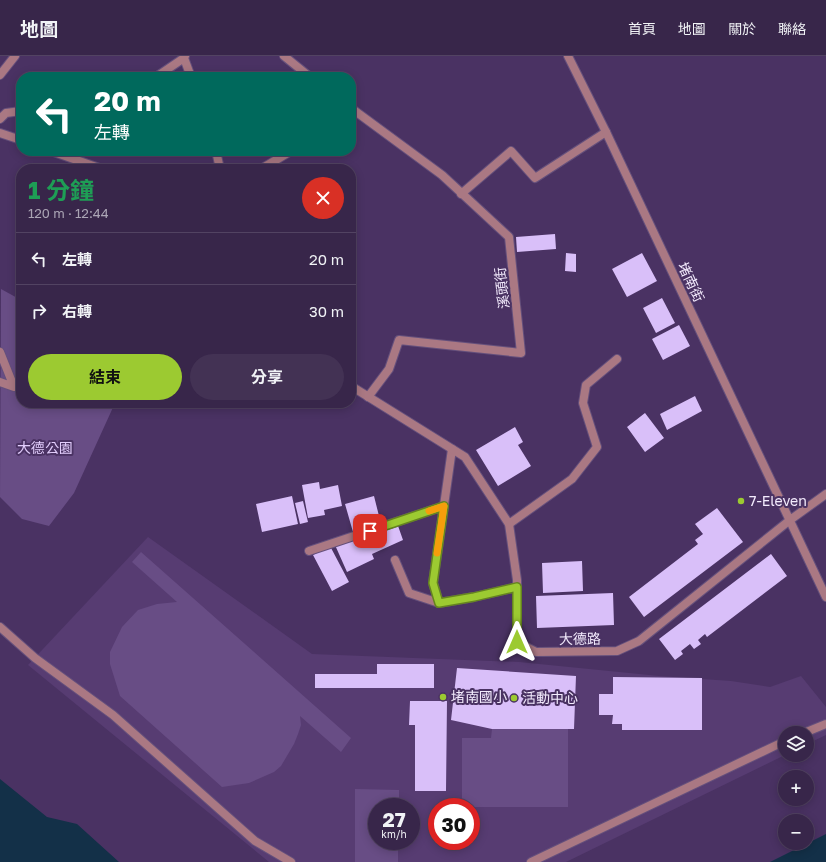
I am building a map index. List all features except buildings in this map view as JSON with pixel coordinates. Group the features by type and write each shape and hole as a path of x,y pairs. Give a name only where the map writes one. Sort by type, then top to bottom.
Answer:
{"street":[{"path":"0,75 15,56"},
{"path":"284,56 304,72"},
{"name":"堵南街","path":"568,56 606,132 826,597"},
{"path":"163,72 184,57 189,72"},
{"path":"0,119 6,113 16,112"},
{"name":"溪頭街","path":"356,113 442,175 509,237 521,353 399,340 389,370 368,397"},
{"path":"461,194 511,151 536,178 606,132"},
{"path":"0,133 16,138"},
{"path":"65,156 88,164"},
{"path":"269,164 283,156"},
{"path":"0,352 14,386 0,382"},
{"path":"509,524 572,479 597,447 583,403 586,385 617,359"},
{"name":"大德路","path":"356,389 465,458 509,524 517,587 517,642 536,652 617,651 639,641 790,520"},
{"path":"439,603 433,583 452,449"},
{"path":"790,520 826,494"},
{"path":"309,551 444,506"},
{"path":"395,560 410,594 439,603 517,587"},
{"path":"0,628 35,658 113,715 255,842 291,862"},
{"path":"814,729 826,724"},
{"path":"531,862 778,744"}],"shaded area":[{"name":"堵南國小","path":"148,537 312,654 519,662 659,676 731,681 770,687 801,676 826,707 826,735 814,741 814,726 778,726 778,758 566,862 269,862 28,665"}],"green space":[{"name":"大德公園","path":"1,289 16,297 16,408 113,408 74,493 49,526 22,519 0,497"},
{"path":"141,552 351,738 341,752 300,716 301,725 298,734 281,766 274,772 249,783 222,787 120,696 110,664 110,652 122,627 138,610 157,604 177,602 132,562"},
{"path":"492,729 568,729 568,807 480,807 480,798 462,798 462,738 491,738"},
{"path":"355,789 399,790 399,798 368,798 368,850 398,850 398,862 355,862"}],"water":[{"path":"0,779 47,817 77,824 119,862 0,862"},
{"path":"826,834 826,862 770,862 794,850 814,850 814,840"}],"slow traffic":[{"path":"429,511 444,506 437,553"}],"place":[{"name":"7-Eleven","path":"741,501"},
{"name":"堵南國小","path":"443,697"},
{"name":"活動中心","path":"514,698"}],"route":[{"path":"370,531 444,506 433,583 439,603 517,587 517,642"}]}
